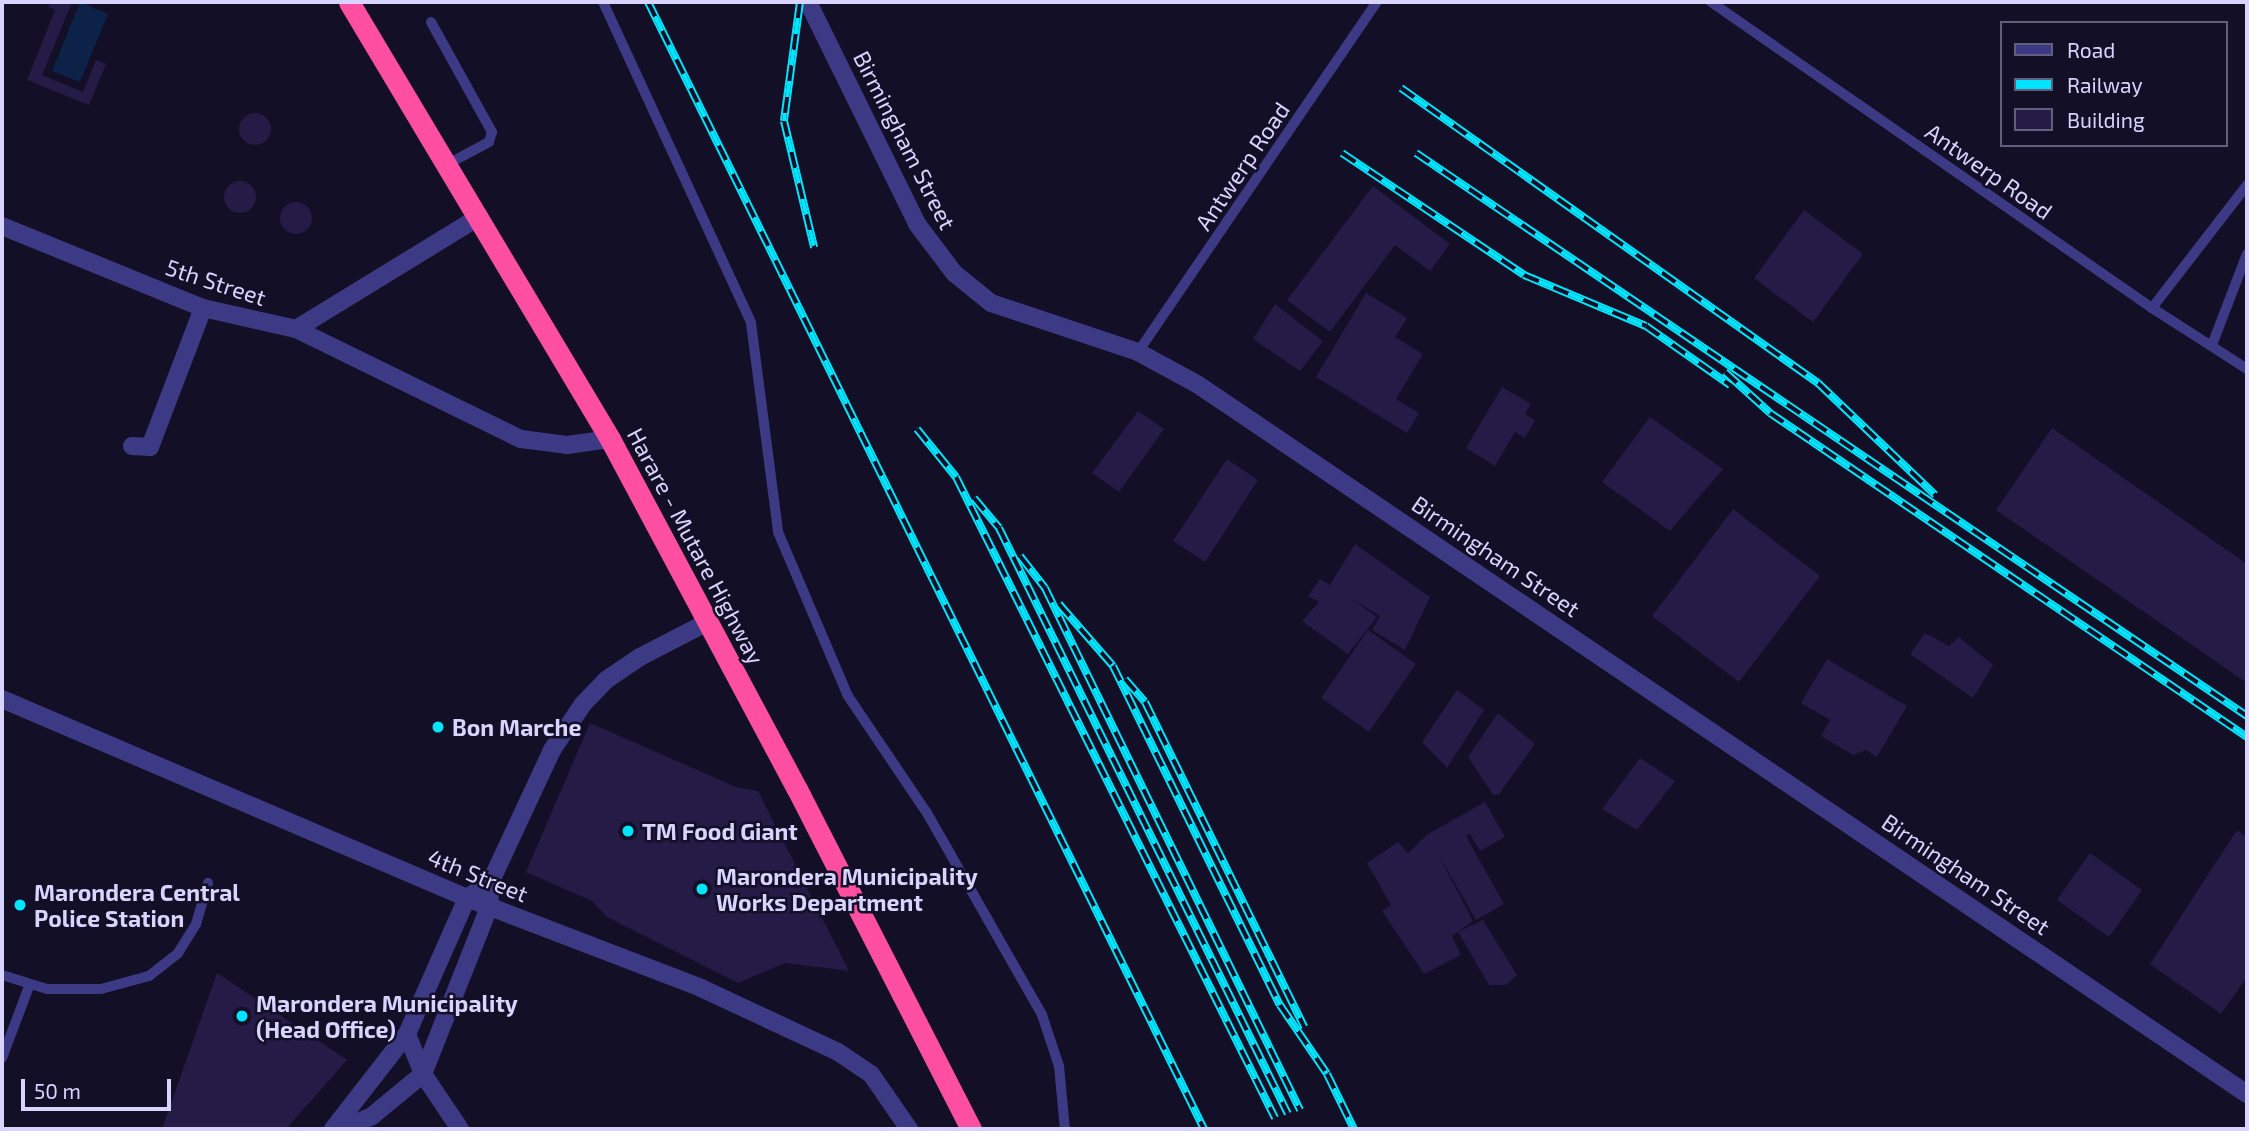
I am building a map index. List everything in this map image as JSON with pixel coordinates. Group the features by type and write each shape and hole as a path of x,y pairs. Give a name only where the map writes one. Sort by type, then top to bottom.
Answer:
{"highway":[{"name":"Harare - Mutare Highway","path":"349,2 610,439 705,623 797,789 971,1129"}],"street":[{"name":"Birmingham Street","path":"808,2 917,224 954,273 991,303 1138,352 1197,384 2247,1094"},
{"path":"296,329 479,217"},
{"name":"5th Street","path":"2,226 203,308 244,321 296,329 521,439 567,445 610,439"},
{"path":"132,446 150,447 203,308"},
{"path":"344,1129 382,1109 423,1074 489,907 491,881 552,750 583,704 606,680 640,657 705,623"},
{"name":"4th Street","path":"2,699 467,898 701,988 838,1052 871,1074 909,1129"},
{"path":"333,1129 407,1034 467,898 491,881"},
{"path":"407,1034 423,1074 460,1129"}],"lane":[{"path":"603,2 751,323 778,532 848,696 927,813 1042,1016 1059,1066 1065,1129"},
{"name":"Antwerp Road","path":"1138,352 1377,2"},
{"name":"Antwerp Road","path":"1711,2 2152,308 2247,369"},
{"path":"431,22 492,132 489,142 448,164"},
{"path":"2152,308 2247,185"},
{"path":"2212,345 2247,254"},
{"path":"2,975 47,989 101,989 149,976 178,953 196,924 208,883"},
{"path":"2,1058 30,984"}],"water":[{"path":"80,2 108,14 80,82 52,71"}],"building":[{"path":"51,2 72,2 42,75 83,92 96,60 106,64 89,105 27,80 55,10 48,7"},
{"path":"255,113 267,117 271,129 267,141 255,145 243,141 239,129 243,117"},
{"path":"240,181 252,185 256,197 252,209 240,213 228,209 224,197 228,185"},
{"path":"1373,186 1450,244 1430,271 1395,245 1330,332 1287,300"},
{"path":"296,202 308,206 312,218 308,230 296,234 284,230 280,218 284,206"},
{"path":"1804,210 1863,254 1813,322 1754,278"},
{"path":"1366,293 1407,318 1395,337 1423,354 1396,399 1419,413 1407,433 1316,377"},
{"path":"1275,304 1323,341 1300,371 1253,339"},
{"path":"1502,387 1531,404 1525,414 1535,420 1525,438 1515,432 1495,466 1466,448"},
{"path":"1138,411 1164,429 1119,492 1092,473"},
{"path":"1650,417 1723,469 1670,531 1602,482"},
{"path":"2052,428 2247,564 2247,683 1996,510"},
{"path":"1227,459 1258,480 1205,562 1173,541"},
{"path":"1733,509 1820,576 1739,682 1652,616"},
{"path":"1355,544 1430,597 1405,650 1372,630 1380,616 1350,598 1377,617 1348,654 1302,621 1319,602 1308,596 1320,579 1330,585"},
{"path":"1368,630 1416,664 1369,732 1321,698"},
{"path":"1925,633 1949,646 1959,637 1993,665 1973,698 1910,654"},
{"path":"1827,659 1907,706 1877,757 1866,750 1853,755 1821,736 1830,720 1801,703"},
{"path":"1457,690 1484,710 1447,768 1422,742"},
{"path":"1498,713 1535,744 1499,794 1493,795 1468,757"},
{"path":"590,723 736,787 758,791 849,971 785,963 738,983 607,917 592,901 526,872"},
{"path":"1640,758 1675,781 1637,830 1602,809"},
{"path":"1485,802 1505,837 1480,851 1470,834 1466,836 1504,904 1476,920 1438,854 1473,921 1452,936 1461,955 1424,974 1382,911 1391,905 1367,863 1398,842 1408,853 1428,834"},
{"path":"2237,830 2247,837 2247,977 2221,1014 2150,964"},
{"path":"2090,853 2142,890 2109,937 2057,900"},
{"path":"1483,920 1517,975 1506,985 1489,985 1458,932"},
{"name":"Marondera Municipality (Head Office)","path":"217,973 347,1060 286,1129 162,1129"}],"railway":[{"path":"648,2 1204,1129"},
{"path":"800,2 784,121 814,247"},
{"path":"1401,88 1818,383 1935,495"},
{"path":"1342,153 1524,275 1646,326 1730,385"},
{"path":"1416,153 2247,716"},
{"path":"1725,372 1770,413 2247,737"},
{"path":"917,429 956,477 1275,1118"},
{"path":"974,498 999,528 1288,1114"},
{"path":"1020,556 1045,588 1300,1110"},
{"path":"1059,604 1113,666 1280,1005 1327,1074 1354,1129"},
{"path":"1125,679 1145,702 1304,1027"}],"place":[{"name":"Bon Marche","path":"438,727"},
{"name":"TM Food Giant","path":"628,831"},
{"name":"Marondera Municipality Works Department","path":"702,889"},
{"name":"Marondera Central Police Station","path":"20,905"},
{"name":"Marondera Municipality (Head Office)","path":"242,1016"}]}
